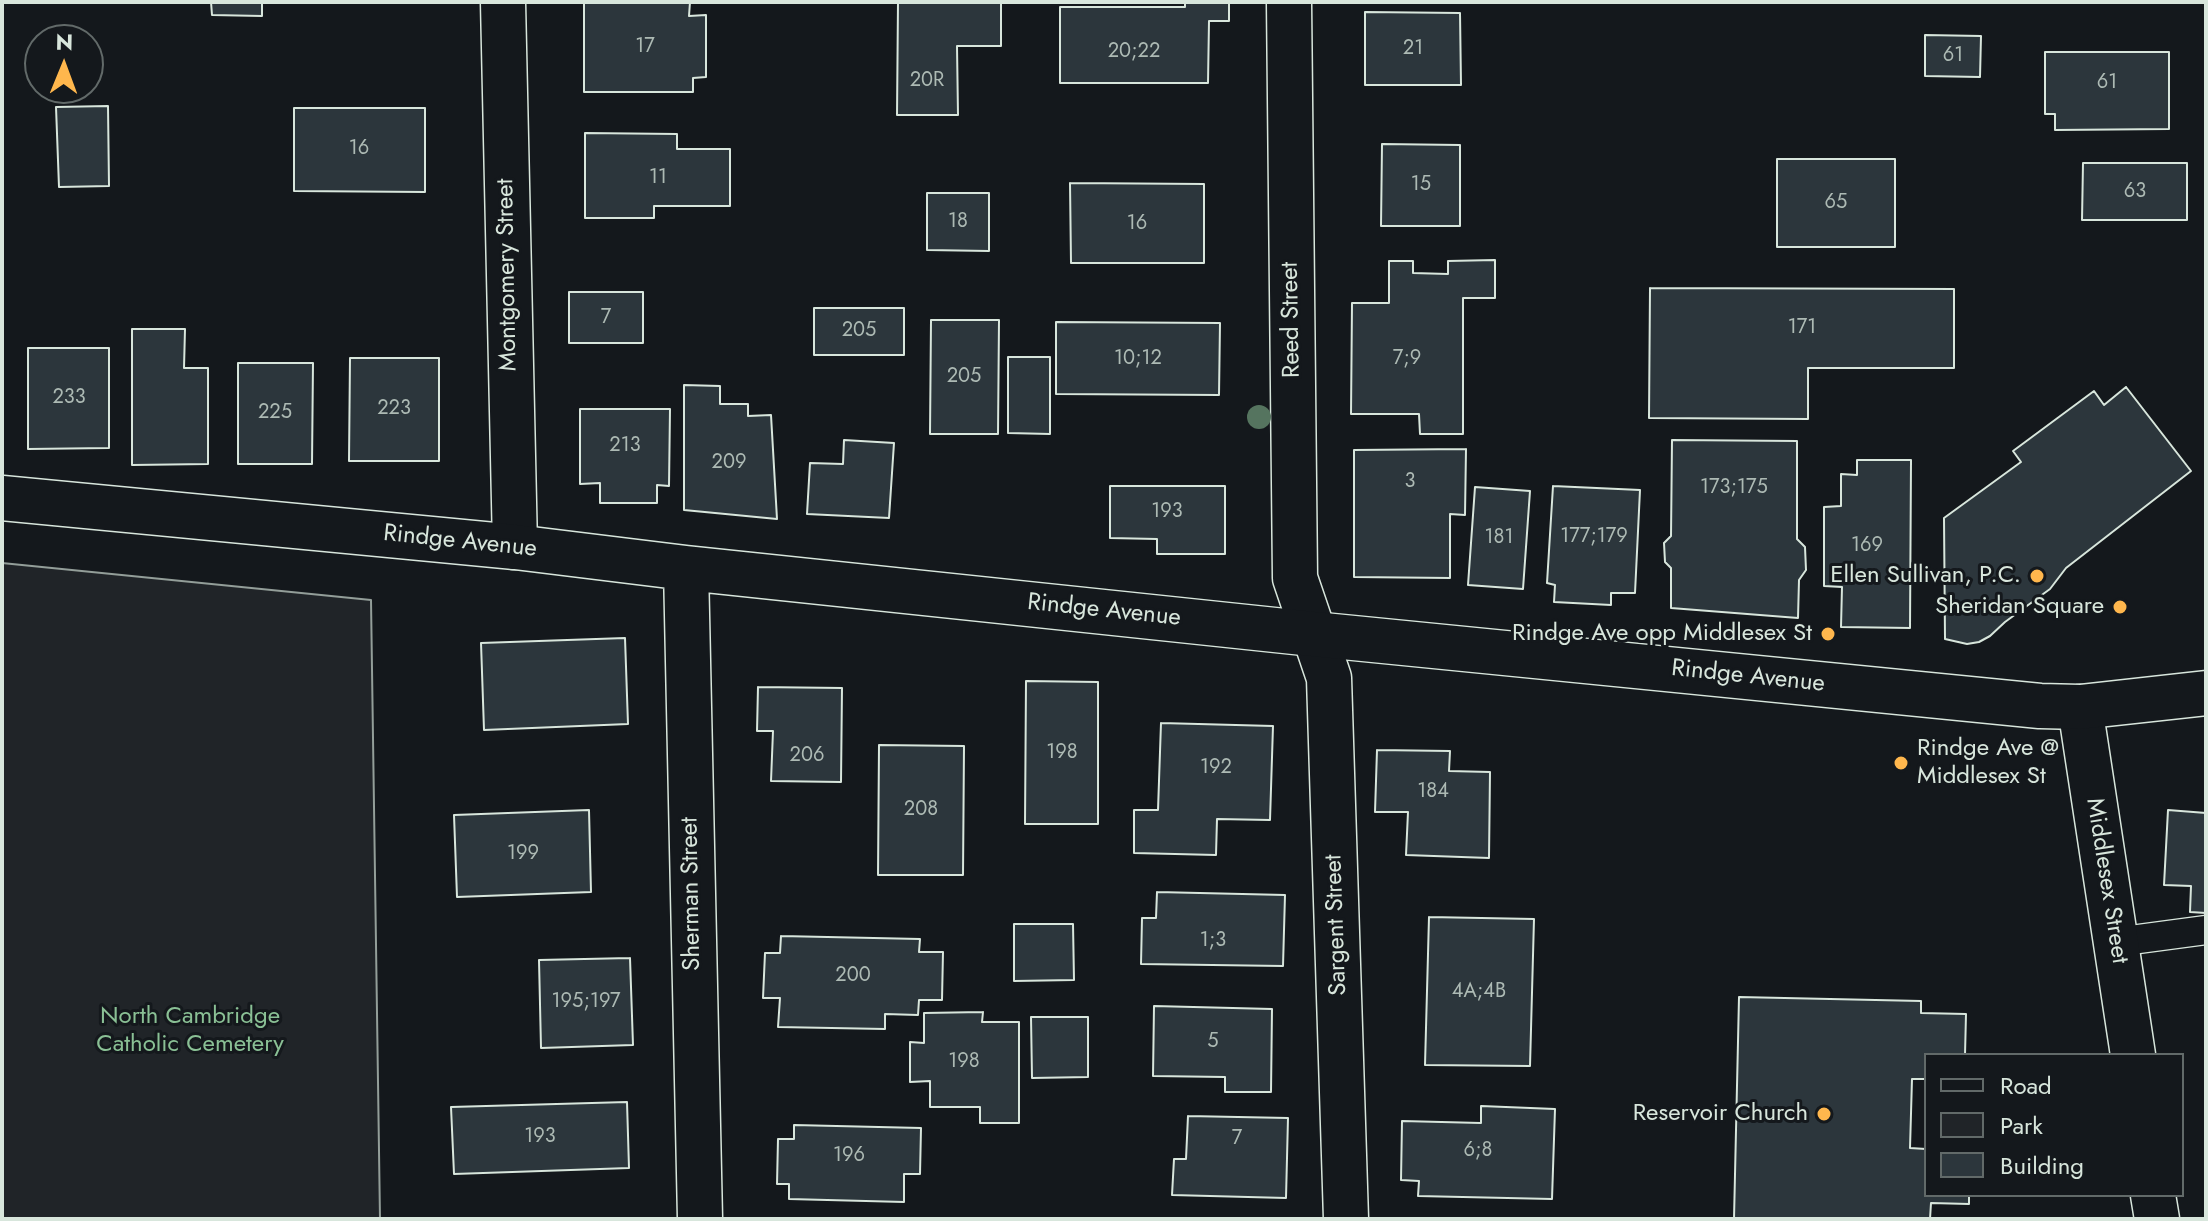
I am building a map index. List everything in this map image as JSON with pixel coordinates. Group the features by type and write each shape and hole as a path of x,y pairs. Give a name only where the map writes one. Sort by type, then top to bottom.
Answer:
{"street":[{"name":"Montgomery Street","path":"503,2 515,547"},
{"name":"Reed Street","path":"1289,2 1295,578 1313,634"},
{"name":"Rindge Avenue","path":"2,498 515,547 1313,634 2040,706 2080,707 2206,693"},
{"name":"Sherman Street","path":"686,568 700,1219"},
{"name":"Sargent Street","path":"1313,634 1329,678 1346,1219"},
{"name":"Middlesex Street","path":"2080,707 2133,1053"},
{"path":"2153,1197 2157,1219"}],"lane":[{"path":"2116,942 2206,930"}],"green space":[{"name":"North Cambridge Catholic Cemetery","path":"2,563 371,600 380,1219 2,1219"}],"building":[{"path":"211,2 262,2 262,16 212,15"},
{"path":"584,2 690,2 689,16 706,15 706,77 693,78 693,92 584,92"},
{"path":"898,2 1001,2 1001,46 957,46 958,115 897,115"},
{"path":"1185,2 1229,2 1229,21 1209,21 1208,83 1060,83 1060,7 1185,7"},
{"path":"1365,12 1460,13 1461,85 1365,85"},
{"path":"1925,35 1981,36 1980,77 1925,76"},
{"path":"2045,52 2169,52 2169,129 2055,130 2055,114 2045,114"},
{"path":"108,106 109,186 59,187 56,107"},
{"path":"294,108 425,108 425,192 294,191"},
{"path":"585,133 677,134 677,149 730,149 730,206 654,206 654,218 585,218"},
{"path":"1382,144 1460,145 1460,226 1381,226"},
{"path":"1777,159 1895,159 1895,247 1777,247"},
{"path":"2083,163 2187,163 2187,220 2082,220"},
{"path":"1070,183 1204,184 1204,263 1071,263"},
{"path":"927,193 989,193 989,251 927,250"},
{"path":"1495,260 1495,298 1463,298 1463,434 1420,434 1419,414 1351,414 1352,303 1389,303 1389,261 1413,261 1413,273 1448,274 1448,261"},
{"path":"1650,288 1954,289 1954,368 1808,368 1808,419 1649,418"},
{"path":"569,292 643,292 643,343 569,343"},
{"path":"814,308 904,308 904,355 814,355"},
{"path":"931,320 999,320 998,434 930,434"},
{"path":"1056,322 1220,323 1219,395 1056,394"},
{"path":"132,329 185,329 184,368 208,368 208,464 132,465"},
{"path":"28,348 109,348 109,448 28,449"},
{"path":"1008,357 1050,357 1050,434 1008,433"},
{"path":"350,358 439,358 439,461 349,461"},
{"path":"238,363 313,363 312,464 238,464"},
{"path":"684,385 720,386 720,404 748,404 748,416 771,415 777,519 684,510"},
{"path":"2126,387 2191,471 2066,568 2050,589 1990,636 1967,644 1945,639 1944,518 2021,462 2013,451 2094,391 2104,405"},
{"path":"580,409 670,409 669,486 657,485 657,503 600,503 600,483 580,484"},
{"path":"844,440 894,443 889,518 807,514 810,463 843,464"},
{"path":"1672,440 1797,441 1797,539 1805,547 1806,570 1799,580 1798,618 1671,608 1671,568 1665,562 1664,543 1671,536"},
{"path":"1466,449 1465,515 1450,514 1450,578 1354,577 1354,450"},
{"path":"1857,460 1911,460 1910,628 1841,627 1842,587 1824,586 1824,507 1841,506 1841,474 1857,475"},
{"path":"1110,486 1225,486 1225,554 1157,554 1157,539 1110,538"},
{"path":"1553,486 1640,490 1635,593 1611,593 1611,605 1554,602 1555,585 1547,583"},
{"path":"1475,487 1530,491 1523,589 1468,585"},
{"path":"625,638 628,724 484,730 481,643"},
{"path":"1026,681 1098,682 1098,824 1025,824"},
{"path":"758,687 842,688 841,782 771,781 773,731 757,731"},
{"path":"1161,723 1273,726 1270,820 1217,819 1216,855 1134,853 1134,810 1158,810"},
{"path":"879,745 964,746 963,875 878,875"},
{"path":"1377,750 1450,751 1449,771 1490,772 1489,858 1406,855 1408,812 1375,812"},
{"path":"589,810 591,892 457,897 454,815"},
{"path":"2168,810 2206,813 2206,913 2190,912 2191,886 2164,885"},
{"path":"1157,892 1285,895 1283,966 1141,964 1142,918 1156,918"},
{"path":"1429,917 1534,919 1530,1066 1425,1065"},
{"path":"1014,924 1073,924 1074,980 1014,981"},
{"path":"781,936 920,939 919,952 943,952 942,1000 919,1000 918,1015 885,1014 885,1029 778,1027 780,998 763,998 765,953 780,953"},
{"path":"630,958 633,1045 541,1048 539,960"},
{"name":"Reservoir Church","path":"1739,997 1921,1001 1921,1013 1966,1014 1965,1053 1924,1053 1924,1079 1912,1079 1910,1148 1924,1149 1924,1197 1969,1197 1969,1204 1931,1203 1930,1219 1734,1219"},
{"path":"1154,1006 1272,1009 1271,1092 1225,1092 1225,1077 1153,1076"},
{"path":"983,1012 982,1022 1019,1022 1019,1123 980,1123 980,1107 930,1107 930,1081 910,1082 910,1042 924,1043 924,1013"},
{"path":"1031,1017 1088,1017 1088,1077 1032,1078"},
{"path":"627,1102 629,1168 454,1174 451,1107"},
{"path":"1481,1106 1555,1109 1552,1199 1418,1196 1419,1181 1401,1180 1402,1121 1481,1123"},
{"path":"1188,1116 1288,1118 1286,1198 1172,1195 1174,1159 1186,1159"},
{"path":"794,1125 921,1128 920,1174 904,1174 904,1202 789,1199 789,1184 777,1184 778,1139 794,1139"}],"place":[{"name":"Ellen Sullivan, P.C.","path":"2037,576"},
{"name":"Sheridan Square","path":"2120,607"},
{"name":"Rindge Ave opp Middlesex St","path":"1828,634"},
{"name":"Rindge Ave @ Middlesex St","path":"1901,763"},
{"name":"Reservoir Church","path":"1824,1114"}]}
